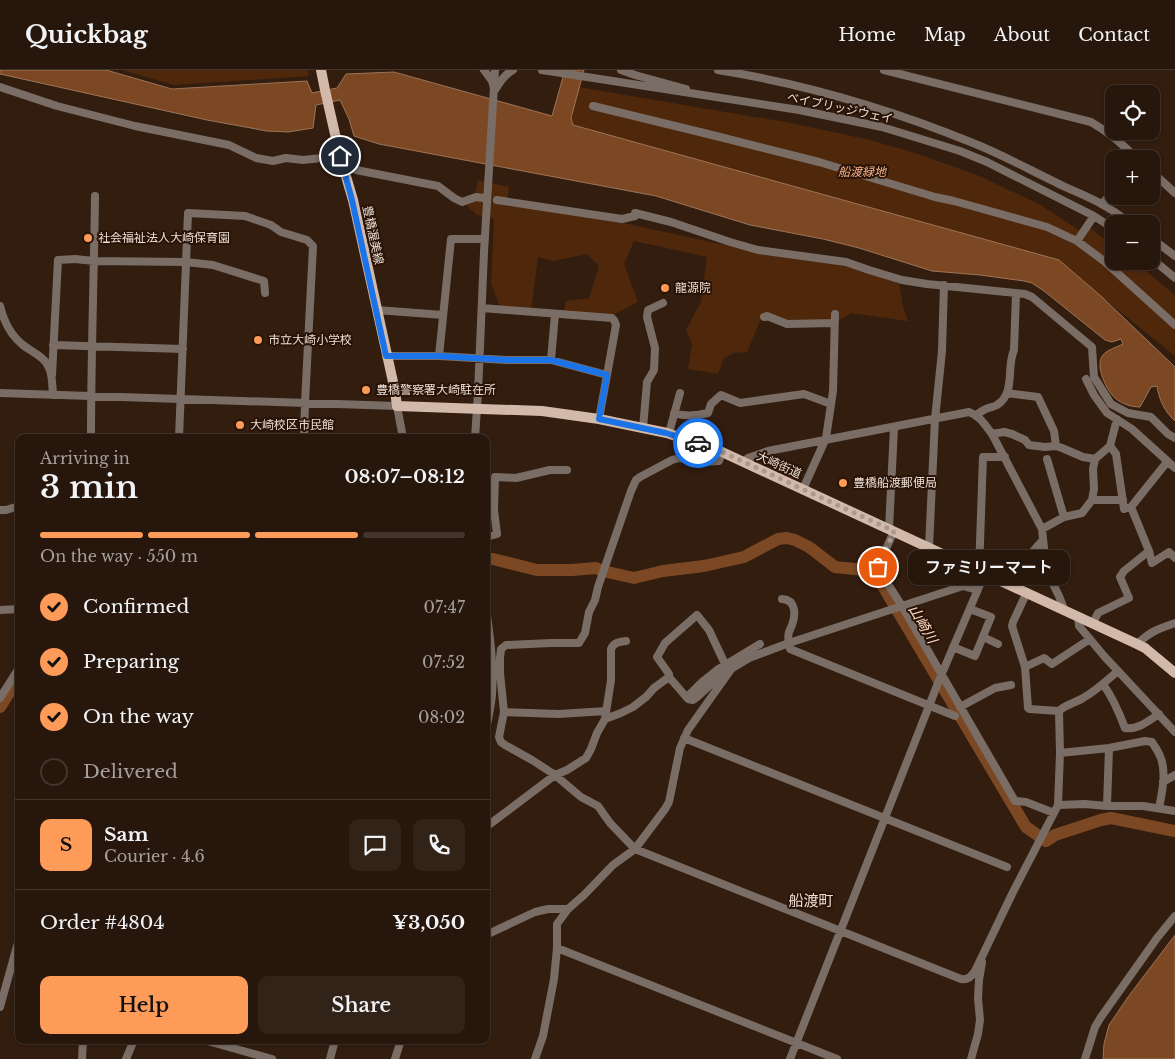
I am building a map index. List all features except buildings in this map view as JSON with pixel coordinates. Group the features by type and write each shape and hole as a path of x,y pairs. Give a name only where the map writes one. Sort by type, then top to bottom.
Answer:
{"main road":[{"name":"豊橋渥美線","path":"321,71 377,310 397,406"},
{"name":"大崎街道","path":"397,406 542,411 599,419 669,433 722,452 1064,609 1145,648 1175,672"}],"street":[{"path":"484,70 495,90"},
{"path":"475,434 495,70"},
{"path":"495,90 501,80 513,70"},
{"name":"ベイブリッジウェイ","path":"542,70 799,110 882,127 960,151 987,162 1105,223"},
{"path":"621,70 707,95"},
{"name":"ベイブリッジウェイ","path":"718,70 817,90 916,121 973,143 1102,204 1118,215"},
{"path":"885,70 1091,122 1108,132 1129,150"},
{"path":"0,87 57,106 136,126 229,145 256,158 273,161 286,158 303,160 353,156 356,170 438,186 462,202 476,197 483,198"},
{"path":"593,106 820,162 934,197 1047,227 1077,241 1104,261 1175,325"},
{"path":"1160,180 1175,193"},
{"path":"91,434 95,196"},
{"path":"498,200 622,219 635,216 635,213 671,222 758,250 846,262 902,280 1025,294 1032,297 1092,347 1094,377 1111,404 1128,413 1151,417 1168,434 1175,438"},
{"path":"1102,204 1105,200"},
{"path":"179,434 188,213 245,216 271,225 281,232 307,240 313,246 304,434"},
{"path":"1077,241 1094,216"},
{"path":"439,356 451,239 485,239"},
{"path":"1160,245 1175,256"},
{"path":"53,395 52,375 58,260 186,262 213,265 264,281 265,293"},
{"path":"1160,266 1175,278"},
{"path":"929,548 936,419 942,351 944,286"},
{"path":"976,414 998,405 1007,393 1014,350 1016,294"},
{"path":"643,428 647,382 654,370 655,348 647,317 648,310 663,303"},
{"path":"0,306 4,322 14,336 46,362 52,375"},
{"path":"482,308 612,318 616,325 599,419"},
{"path":"377,310 443,315"},
{"path":"551,360 555,314"},
{"path":"803,489 826,438 833,391 835,314"},
{"path":"764,317 767,316 787,324 834,323"},
{"path":"54,345 183,349"},
{"path":"386,356 551,360 607,375"},
{"path":"1086,379 1094,395 1107,413 1132,429 1175,468"},
{"path":"0,393 397,406 402,434"},
{"path":"1007,393 1038,397 1054,431 1056,446"},
{"path":"669,433 680,394"},
{"path":"674,413 684,416 695,416 708,413 711,404 721,395 740,403 804,394 831,404"},
{"path":"1042,529 1064,517 1082,513 1092,500 1094,490 1094,459 1110,446 1116,418 1120,409"},
{"path":"743,462 748,458 768,452 969,412 976,414 992,434 1042,529 1046,567 1064,609"},
{"path":"894,428 891,530 878,567 880,572 940,680 960,707 1015,801 1026,802 1054,813"},
{"path":"992,434 1004,432 1025,440 1030,445 1056,446 1083,457 1094,459"},
{"path":"1110,446 1116,454 1124,509 1131,507 1167,462"},
{"path":"722,452 719,460 703,462 680,458 672,460 636,480 595,600 589,612 585,633 579,643 506,645 501,648 500,673 504,712 499,738 501,742 532,760 581,797 598,806 610,823 635,849 966,980 971,977 1058,805 1060,753 1058,711"},
{"path":"790,1059 977,590 982,572 983,456 1005,457"},
{"path":"1047,459 1064,517"},
{"path":"490,536 497,534 494,510 495,477 516,478 550,470 567,470"},
{"path":"1092,500 1123,500"},
{"path":"0,510 15,507"},
{"path":"1131,507 1152,563 1169,552 1175,558"},
{"path":"1006,582 1043,540"},
{"path":"1093,623 1098,613 1130,598 1120,577 1124,571 1149,551"},
{"path":"535,1059 545,1026 554,979 558,924 568,909 613,865 635,849 667,806 684,738 729,666 789,643 963,586 977,590"},
{"path":"1027,592 1012,626 1025,667 1029,709 1058,711 1094,692 1118,671"},
{"path":"782,599 789,600 794,609 793,624 788,634 790,649 955,716"},
{"path":"0,610 15,609"},
{"path":"953,647 975,656 991,618 970,609"},
{"path":"729,666 709,630 696,615 665,643 657,657 669,674 669,677 692,700 729,666 760,644"},
{"path":"1078,616 1079,626 1175,732"},
{"path":"1137,644 1157,628 1175,623"},
{"path":"983,637 998,644"},
{"path":"1025,667 1044,658 1052,664 1090,639"},
{"path":"490,824 555,776 586,758 606,715 613,646 616,643 626,641"},
{"path":"490,668 500,673"},
{"path":"0,698 15,674"},
{"path":"490,677 492,695 490,707"},
{"path":"504,712 606,715 621,713 634,707 669,677"},
{"path":"1103,684 1116,704 1125,728 1141,726 1159,714"},
{"path":"960,707 995,688 1011,685"},
{"path":"1141,726 1145,741"},
{"path":"684,738 1007,867"},
{"path":"1060,753 1109,748 1145,741 1152,742 1161,758 1163,770 1159,808"},
{"path":"1107,806 1109,748"},
{"path":"1163,782 1175,775"},
{"path":"1058,805 1142,806 1175,811"},
{"path":"490,933 534,912 548,909 568,909"},
{"path":"1085,1059 1095,1027 1157,938 1175,916"},
{"path":"557,948 837,1059"},
{"path":"970,1059 978,1034 980,1020 979,980 984,952"},
{"path":"0,1007 15,953"},
{"path":"82,1059 83,1044"},
{"path":"126,1059 132,1044"},
{"path":"218,1044 272,1059"},
{"path":"330,1059 334,1044"},
{"path":"395,1059 400,1044"}],"green space":[{"path":"122,70 307,70 309,76 174,85"},
{"name":"船渡緑地","path":"572,86 791,123 870,140 915,153 977,175 1039,204 1085,234 1090,228 1105,239 1105,270 1145,270 1175,295 1175,356 1069,268 573,125 571,118"},
{"path":"478,180 509,187 506,206 563,212 757,252 845,264 899,281 903,307 908,321 851,313 838,321 790,323 763,314 747,352 734,353 724,358 718,374 688,369 692,344 686,330 701,302 707,257 634,241 624,264 638,302 613,315 564,311 566,301 589,298 599,266 587,254 554,261 538,257 531,310 500,307 491,284 494,219 477,215 465,204 476,199"}],"shaded area":[{"path":"0,70 106,70 172,89 307,81 312,93 337,88 346,74 394,72 552,116 565,70 584,70 571,118 573,125 1059,260 1102,297 1175,367 1175,421 1163,405 1157,386 1151,387 1140,407 1127,405 1115,398 1105,384 1100,365 1105,353 1123,344 1121,339 1112,342 1105,340 1032,283 980,275 932,271 859,248 750,225 656,196 379,144 354,136 349,119 340,100 316,105 313,128 288,132 266,131 207,120 0,74"},
{"path":"1175,935 1175,1059 1103,1059 1104,1044 1109,1025"}],"waterway":[{"name":"山崎川","path":"490,559 537,570 596,568 634,578 744,557 778,539 787,538 809,547 835,567 874,571 1026,827 1046,841 1055,835 1111,818 1175,831"},
{"name":"山崎川","path":"0,707 15,683"}],"way so far":[{"path":"698,443 722,452 894,531 878,567"}],"place":[{"name":"社会福祉法人大崎保育園","path":"88,238"},
{"name":"龍源院","path":"665,288"},
{"name":"市立大崎小学校","path":"258,340"},
{"name":"豊橋警察署大崎駐在所","path":"366,390"},
{"name":"大崎校区市民館","path":"240,425"},
{"name":"豊橋船渡郵便局","path":"843,483"},
{"name":"ファミリーマート","path":"878,567"}],"district":[{"name":"船渡町","path":"811,901"}],"route":[{"path":"340,156 352,200 386,356 551,360 607,375 599,419 666,433 698,443"}]}
